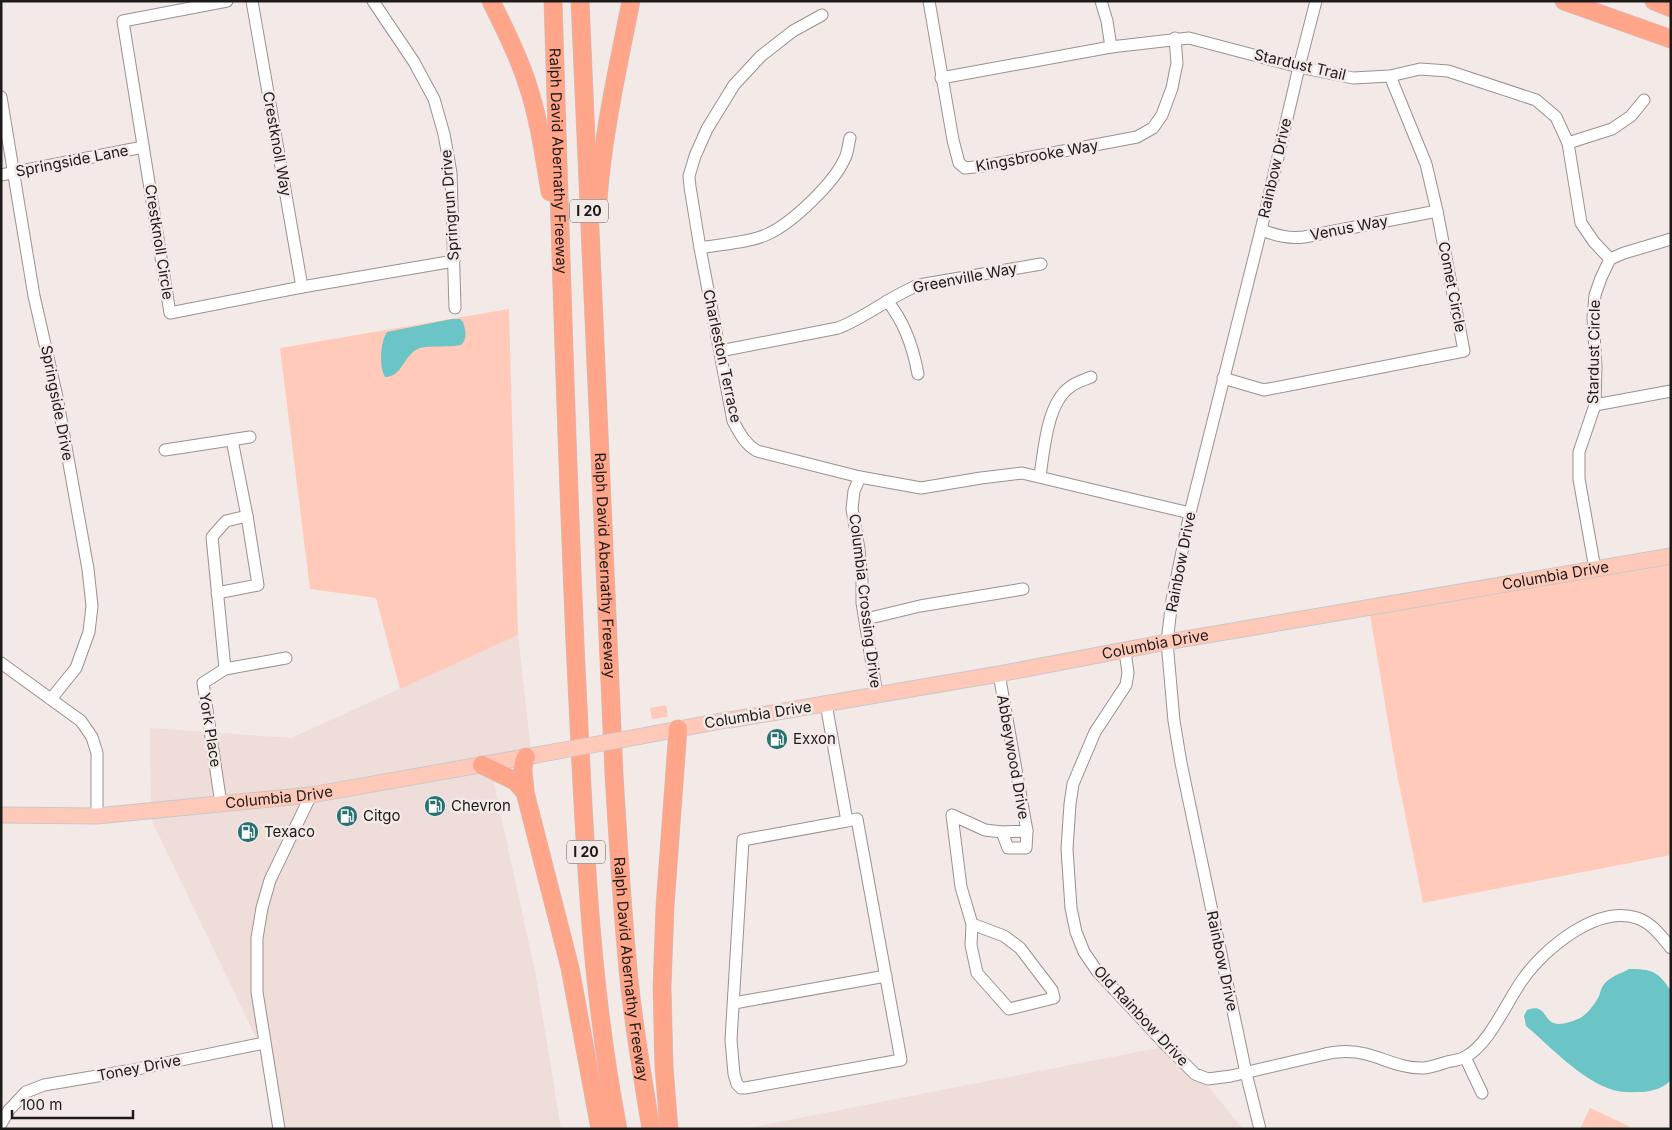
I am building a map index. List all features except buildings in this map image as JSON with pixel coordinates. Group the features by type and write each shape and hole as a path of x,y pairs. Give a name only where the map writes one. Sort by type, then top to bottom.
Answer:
{"highway":[{"path":"491,1 515,50 528,84 540,131 562,262"},
{"name":"Ralph David Abernathy Freeway","path":"553,1 572,573 588,896 593,965 601,1029 618,1129"},
{"name":"Ralph David Abernathy Freeway","path":"580,1 614,774 630,990 651,1129"},
{"path":"598,421 597,227 599,190 608,117 631,1"},
{"path":"624,39 638,1"},
{"path":"1564,1 1671,38"},
{"path":"1596,1 1671,32"},
{"path":"1654,1 1671,8"},
{"path":"669,1129 664,1067 662,987 665,906 678,729"},
{"path":"526,757 522,772 525,792 570,968 600,1129"},
{"path":"482,765 515,781 525,792"}],"main road":[{"name":"Columbia Drive","path":"1,815 97,816 311,795 728,720 999,674 1167,642 1671,556"}],"street":[{"name":"Crestknoll Circle","path":"227,1 123,21 170,313 302,287 454,261"},
{"name":"Crestknoll Way","path":"252,1 302,287"},
{"name":"Springrun Drive","path":"373,1 414,62 434,98 444,134 451,173 455,308"},
{"name":"Kingsbrooke Way","path":"929,1 952,140 959,163 965,168 1137,137 1153,128 1162,115 1172,88 1177,63 1175,38"},
{"path":"1100,1 1111,48"},
{"name":"Rainbow Drive","path":"1260,1129 1246,1074 1181,763 1174,721 1167,642 1172,600 1190,512 1316,1"},
{"name":"Charleston Terrace","path":"822,15 793,31 761,56 734,85 707,129 695,156 689,176 700,248 733,421 748,452 757,451 860,477 921,488 1022,473 1190,512"},
{"name":"Stardust Trail","path":"941,78 1175,38 1189,38 1299,67 1353,78 1390,76 1420,69 1448,72 1536,100 1556,116 1568,143 1581,223 1594,242 1610,259"},
{"name":"Comet Circle","path":"1223,378 1264,390 1464,351 1426,164 1390,76"},
{"name":"Springside Drive","path":"1,98 34,296 57,398 88,569 92,606 90,632 76,668 51,699"},
{"path":"1568,143 1612,129 1632,116 1644,100"},
{"path":"700,248 767,235 779,228 822,192 835,176 845,159 850,138"},
{"name":"Springside Lane","path":"1,175 143,147"},
{"name":"Venus Way","path":"1261,230 1282,237 1304,237 1437,211"},
{"path":"1610,259 1624,252 1671,239"},
{"name":"Stardust Circle","path":"1595,569 1579,479 1580,452 1596,405 1593,318 1595,295 1610,259"},
{"name":"Greenville Way","path":"720,351 838,328 850,323 902,291 918,285 1041,264"},
{"path":"887,301 907,331 918,374"},
{"path":"1040,476 1054,408 1060,397 1070,386 1091,376"},
{"path":"1596,405 1671,391"},
{"path":"166,450 250,437"},
{"path":"217,593 258,585 232,440"},
{"name":"Columbia Crossing Drive","path":"860,477 854,491 852,509 859,549 862,603 877,695"},
{"path":"226,669 212,537 226,520 247,516"},
{"path":"866,619 920,606 1023,589"},
{"name":"Old Rainbow Drive","path":"1125,651 1128,672 1126,684 1095,732 1073,784 1070,804 1067,849 1071,908 1076,932 1084,952 1097,971 1195,1074 1208,1079 1246,1074 1336,1052 1349,1051 1365,1054 1404,1067 1425,1068 1465,1057"},
{"name":"York Place","path":"221,804 203,683 226,669 286,658"},
{"path":"1,663 81,721 92,737 97,753 97,816"},
{"name":"Abbeywood Drive","path":"972,924 1004,936 1020,948 1052,990 1054,998 1009,1009 978,973 971,945 972,924 961,887 952,815 985,830 1002,832 1026,831 999,674"},
{"path":"826,704 847,821"},
{"path":"279,1129 257,992 257,938 262,908 270,880 311,795"},
{"path":"858,819 886,976 901,1060 741,1088 737,1084 734,1074 731,1040 743,840 858,819"},
{"path":"1002,832 1008,848 1026,848 1026,831"},
{"path":"1482,1093 1465,1057 1479,1046 1494,1027 1506,1004 1546,953 1585,924 1604,918 1622,916 1637,918 1652,925 1671,948"},
{"path":"734,1003 886,976"},
{"name":"Toney Drive","path":"1,1124 8,1110 26,1092 44,1085 127,1071 264,1043"}],"shaded area":[{"path":"509,309 518,635 400,689 376,598 310,589 280,348"},
{"path":"1671,556 1671,855 1423,903 1396,769 1369,609"},
{"path":"518,635 532,761 491,770 536,976 561,1129 276,1129 260,1046 151,819 150,728 291,738"},
{"path":"666,705 668,717 652,719 650,708"},
{"path":"1174,1045 1243,1129 745,1129 941,1090"},
{"path":"1590,1108 1629,1126 1628,1129 1580,1129"}],"water":[{"path":"460,319 463,322 465,336 462,344 420,348 410,355 396,373 385,377 381,354 387,332"},
{"path":"1629,969 1654,972 1671,991 1671,1080 1662,1087 1647,1092 1617,1091 1589,1079 1526,1026 1524,1016 1527,1010 1534,1008 1542,1011 1554,1023 1563,1024 1578,1019 1593,1006 1606,982"}],"place":[{"name":"Exxon","path":"777,739"},
{"name":"Chevron","path":"435,806"},
{"name":"Citgo","path":"347,816"},
{"name":"Texaco","path":"248,832"}]}
